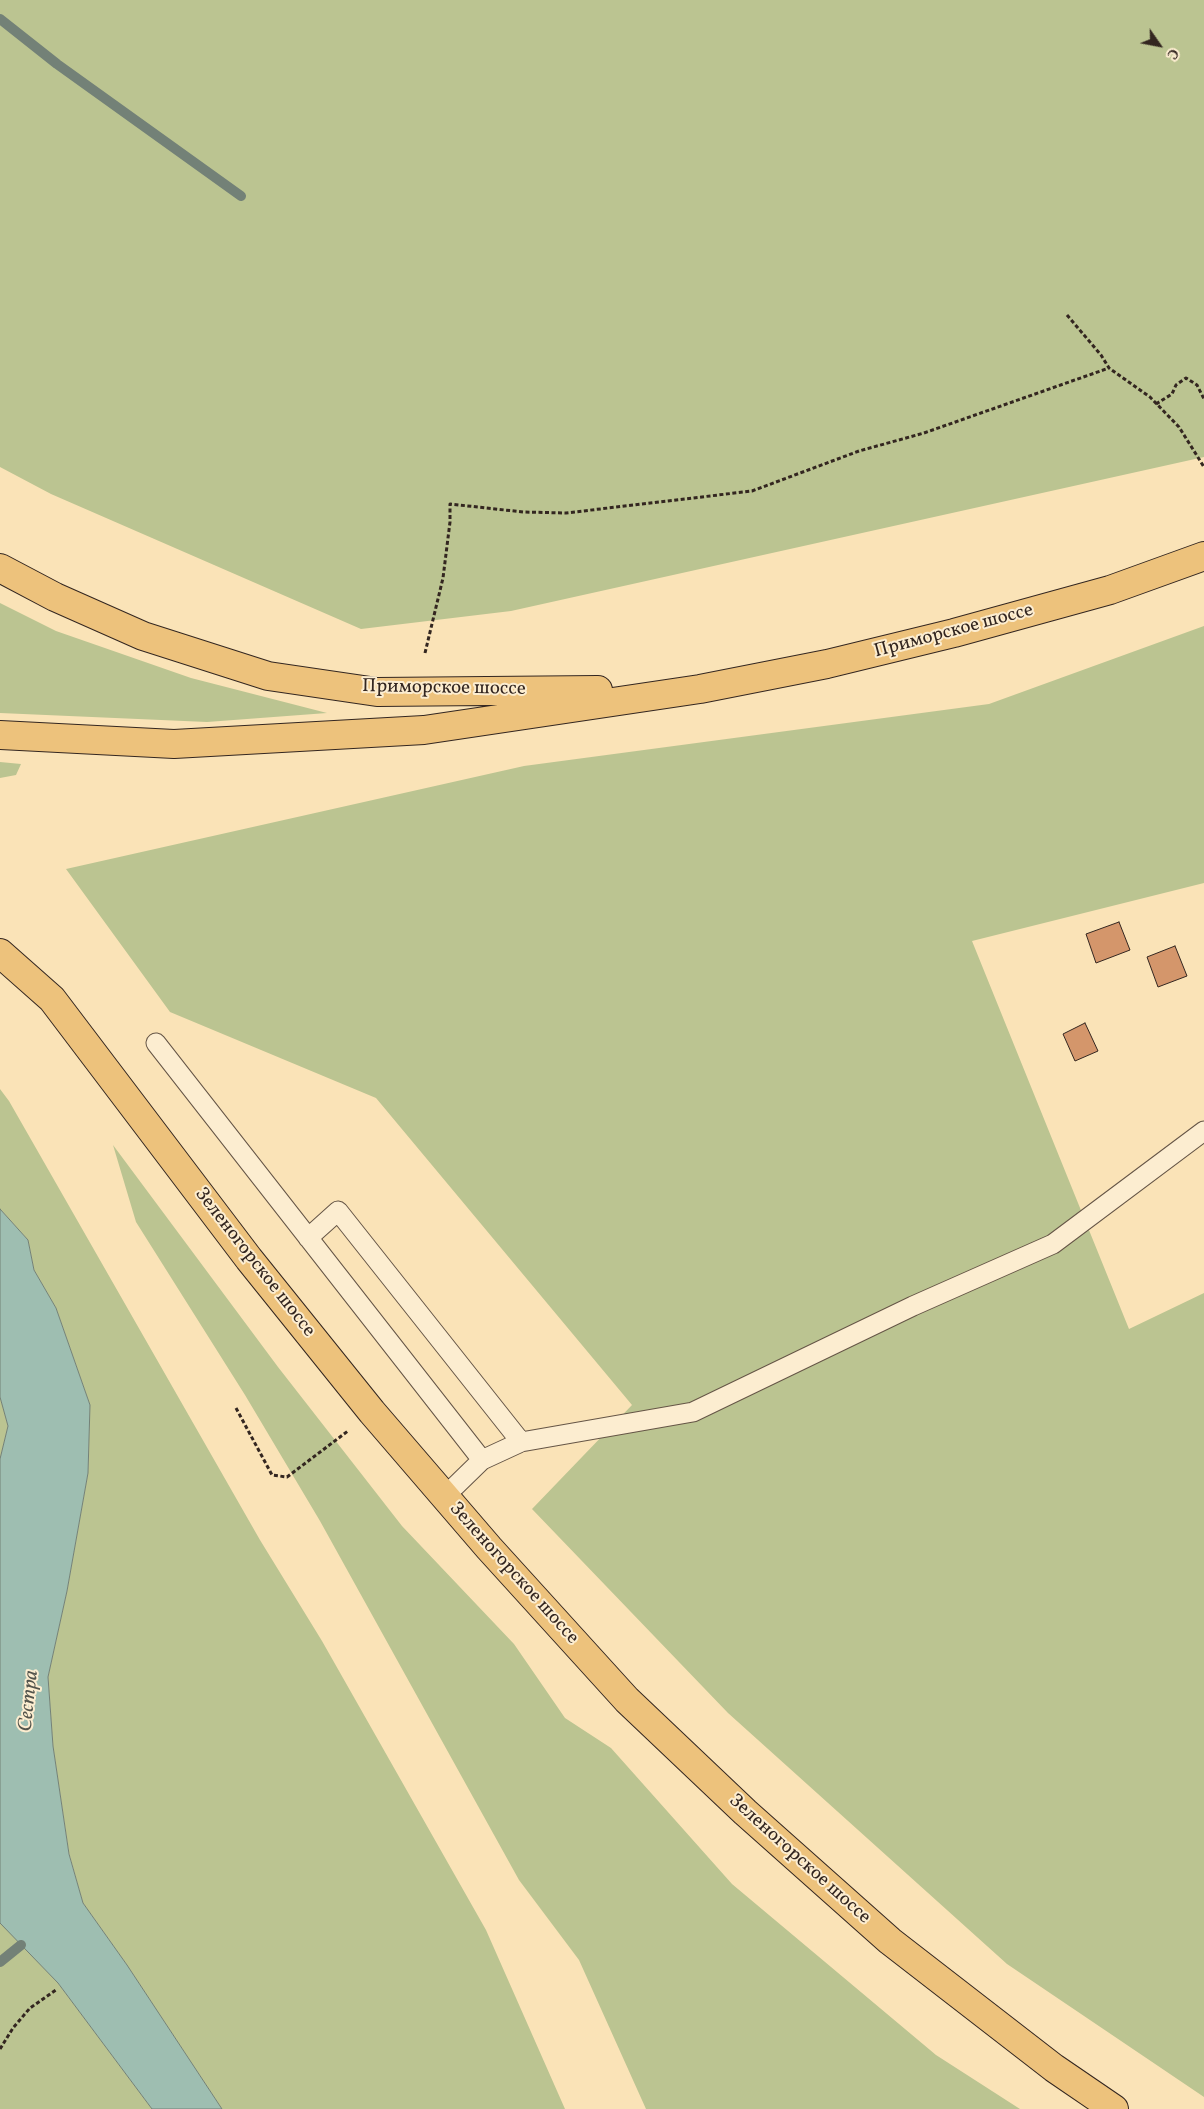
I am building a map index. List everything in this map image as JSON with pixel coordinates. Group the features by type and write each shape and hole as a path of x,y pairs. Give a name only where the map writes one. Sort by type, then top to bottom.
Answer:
{"main road":[{"name":"Приморское шоссе","path":"0,735 174,744 424,730 700,689 827,664 954,633 1110,590 1204,556"},
{"name":"Приморское шоссе","path":"0,568 54,597 143,636 268,676 377,692 700,689"},
{"name":"Зеленогорское шоссе","path":"0,953 52,999 249,1259 372,1412 444,1497 627,1700 745,1812 890,1941 1054,2068 1114,2109"}],"lane":[{"path":"156,1043 482,1460"},
{"path":"444,1497 482,1460 520,1442 693,1412 906,1310 1053,1244 1204,1131"},
{"path":"308,1238 338,1211 520,1442"}],"path":[{"path":"1067,315 1101,355 1109,368 1150,397 1180,427 1204,467"},
{"path":"425,653 443,578 450,522 450,504 523,512 566,513 752,491 859,451 924,433 1109,368"},
{"path":"1156,404 1172,394 1176,385 1186,378 1197,385 1204,399"},
{"path":"236,1408 272,1475 286,1477 372,1412"},
{"path":"0,2049 13,2028 30,2008 56,1990"}],"green space":[{"path":"0,0 1204,0 1204,457 511,611 361,629 51,494 0,467"},
{"path":"0,603 56,631 191,678 327,713 207,722 0,713"},
{"path":"1204,626 1204,883 972,941 1129,1329 1204,1293 1204,2097 1007,1964 728,1713 532,1509 632,1405 376,1098 170,1012 66,869 524,766 989,704"},
{"path":"0,762 21,764 16,775 0,778"},
{"path":"0,1089 9,1101 260,1540 322,1641 486,1930 565,2109 222,2109 127,1965 83,1903 69,1853 53,1746 48,1677 67,1591 88,1473 90,1405 56,1308 34,1270 28,1240 0,1209"},
{"path":"113,1145 278,1367 402,1526 514,1644 565,1718 611,1748 732,1884 936,2055 1020,2109 646,2109 579,1960 519,1880 320,1521 245,1395 136,1222"},
{"path":"0,1397 8,1426 0,1459"},
{"path":"0,1922 58,1983 152,2109 0,2109"}],"water":[{"name":"Сестра","path":"0,1209 28,1240 34,1270 56,1308 90,1405 88,1473 67,1591 48,1677 53,1746 69,1854 83,1903 127,1965 222,2109 152,2109 58,1983 0,1923 0,1459 8,1426 0,1397"}],"building":[{"path":"1119,922 1130,950 1096,963 1086,934"},
{"path":"1175,946 1187,976 1158,987 1147,957"},
{"path":"1085,1023 1098,1051 1075,1061 1063,1034"}],"waterway":[{"path":"0,19 57,64 241,196"},
{"path":"0,1962 21,1945"}]}
